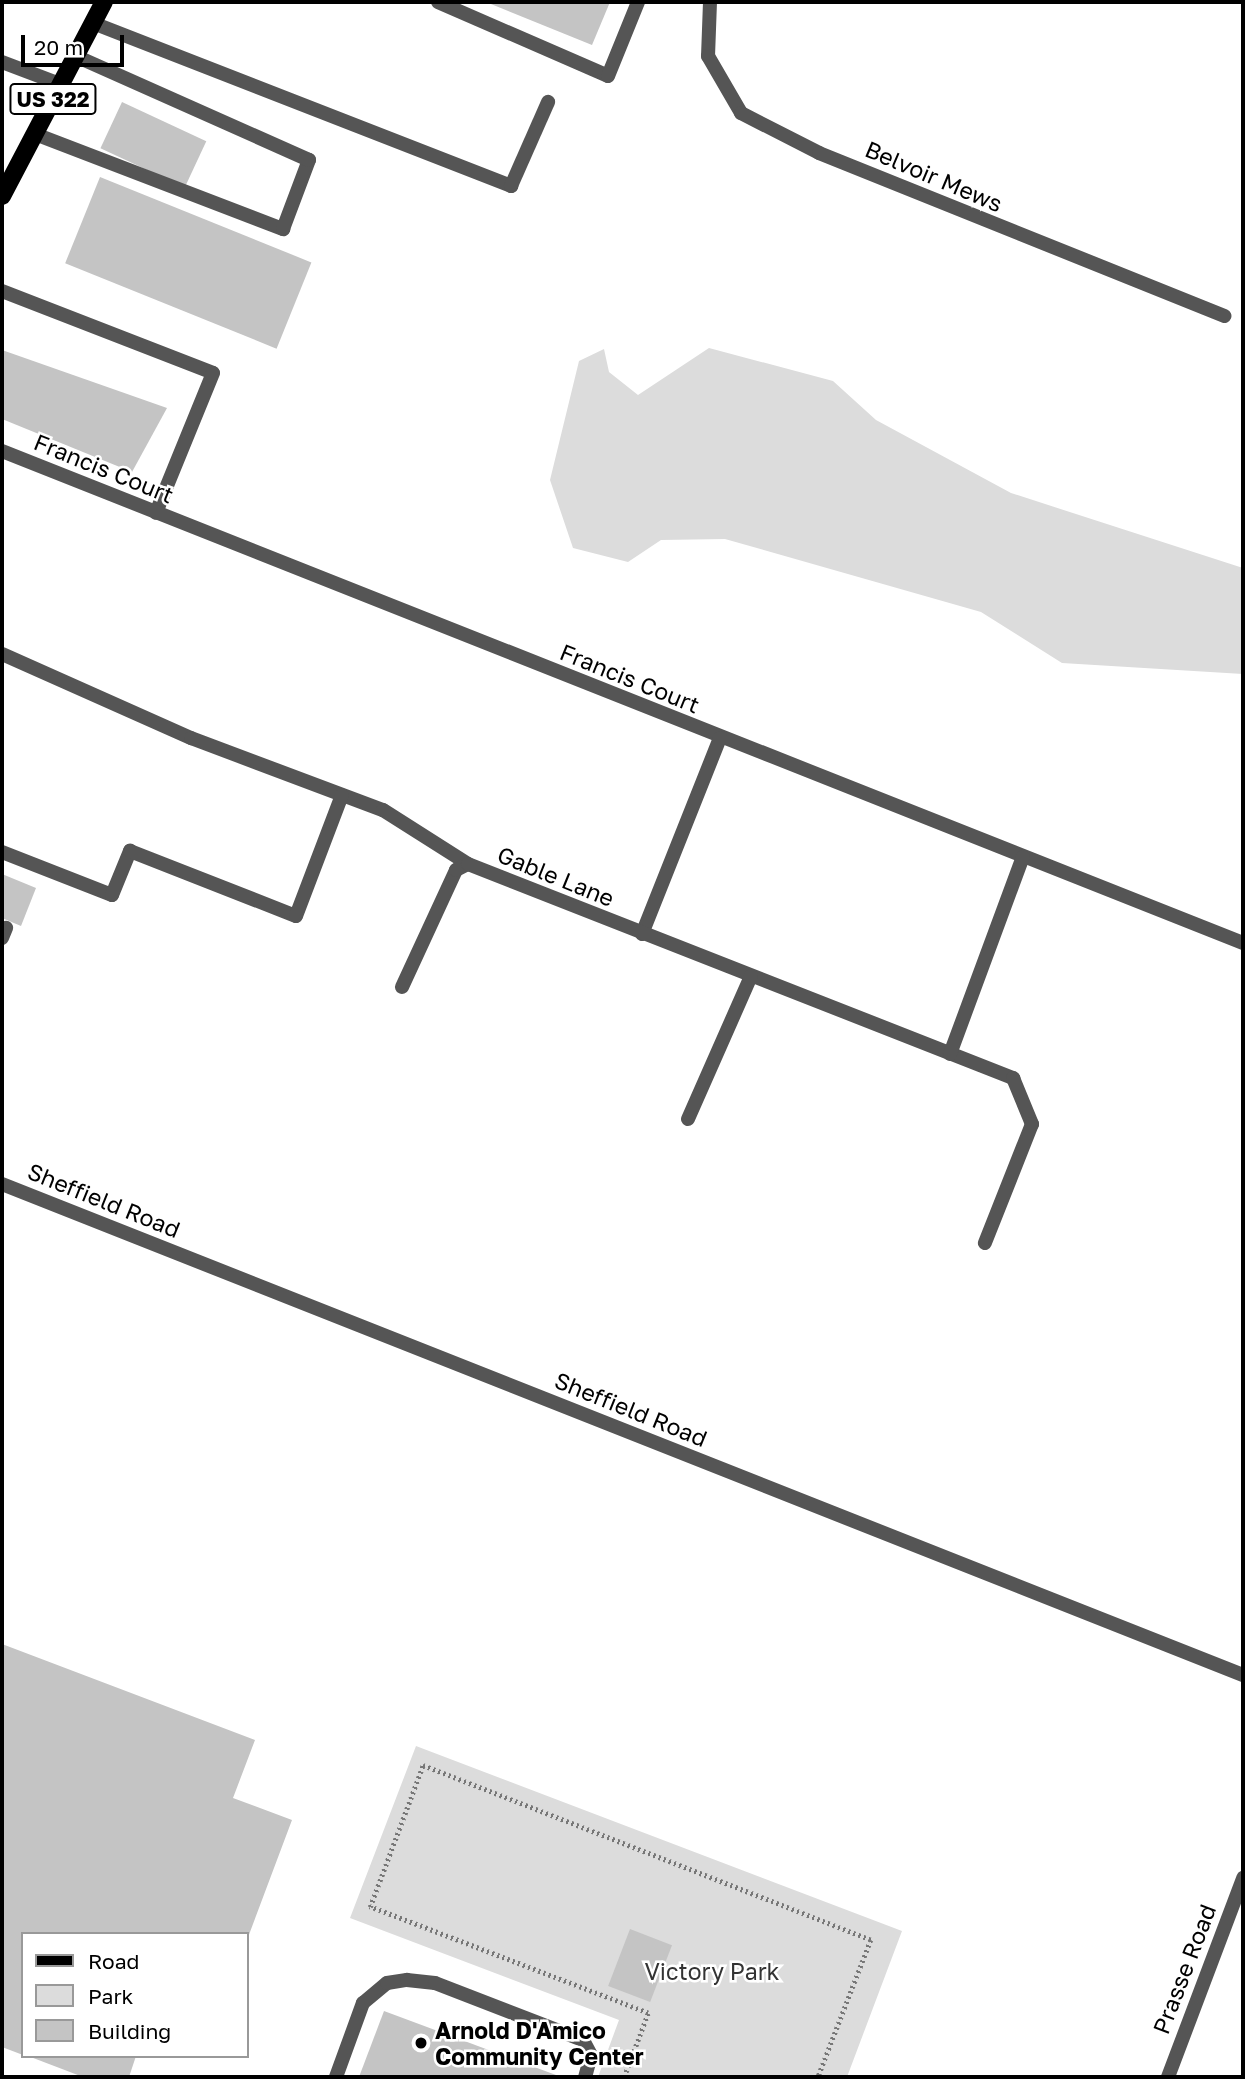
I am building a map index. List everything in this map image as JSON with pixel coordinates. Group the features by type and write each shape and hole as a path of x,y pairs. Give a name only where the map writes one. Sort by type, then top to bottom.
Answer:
{"main road":[{"name":"US 322","path":"2,196 104,2"}],"street":[{"path":"438,2 608,76 638,2"},
{"name":"Belvoir Mews","path":"710,2 708,56 741,113 832,158 1225,316"},
{"path":"93,23 511,186 548,102"},
{"path":"35,134 282,229 309,160 75,56"},
{"path":"2,62 60,85"},
{"path":"2,291 213,373 156,513"},
{"name":"Francis Court","path":"2,451 720,738 1243,943"},
{"path":"2,654 191,738 383,810 468,864"},
{"path":"642,934 720,738"},
{"path":"2,852 112,895 130,851 296,916 342,794"},
{"path":"950,1054 1023,857"},
{"name":"Gable Lane","path":"402,987 456,870 468,864 1013,1078 1029,1106 1032,1124 985,1243"},
{"path":"688,1119 751,976"},
{"name":"Sheffield Road","path":"2,1184 1243,1675"},
{"name":"Prasse Road","path":"1168,2077 1243,1878"},
{"path":"336,2077 363,2003 387,1983 407,1980 435,1983 583,2040 591,2055 584,2077"}],"path":[{"path":"624,2077 648,2013 370,1907 423,1765 871,1940 818,2077"}],"green space":[{"path":"709,348 833,381 876,420 1011,493 1243,568 1243,674 1062,663 981,612 725,539 661,540 628,562 573,548 550,480 579,361 604,349 609,372 638,395"},
{"name":"Victory Park","path":"416,1746 902,1931 847,2077 598,2077 619,2020 350,1918"}],"building":[{"path":"486,2 610,2 592,45"},
{"path":"122,102 206,141 185,188 100,148"},
{"path":"100,177 311,262 277,349 65,263"},
{"path":"2,350 167,408 132,472 2,419"},
{"path":"2,874 36,888 21,926 2,918"},
{"path":"2,1644 255,1740 233,1798 292,1820 248,1937 248,1932 21,1932 21,2054 2,2047"},
{"path":"630,1929 672,1945 650,2002 608,1986"},
{"name":"Arnold D'Amico Community Center","path":"384,2011 556,2075 359,2077"},
{"path":"33,2058 135,2058 129,2077 83,2077"}],"place":[{"name":"Arnold D'Amico Community Center","path":"421,2043"}]}
